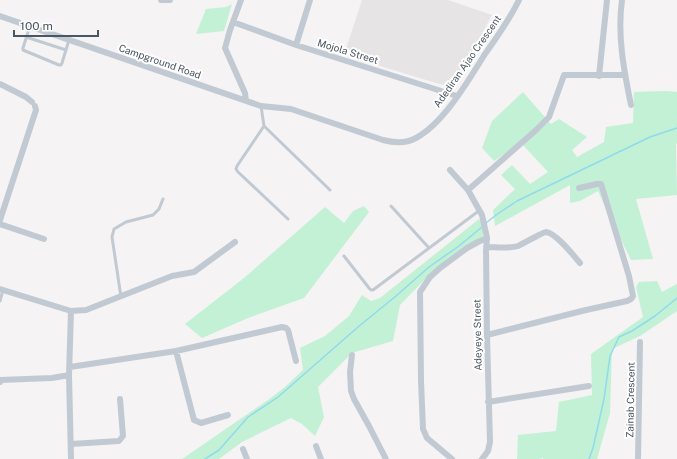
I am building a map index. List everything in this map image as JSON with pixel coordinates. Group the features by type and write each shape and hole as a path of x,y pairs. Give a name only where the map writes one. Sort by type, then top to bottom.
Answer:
{"street":[{"path":"161,0 170,0"},
{"path":"241,0 225,48 245,92 246,101"},
{"path":"296,45 310,0"},
{"name":"Adediran Ajao Crescent","path":"246,101 261,106 297,110 383,140 396,143 410,141 429,129 458,96 506,24 519,0"},
{"path":"598,76 607,0"},
{"path":"622,0 621,29 625,75 631,105"},
{"name":"Campground Road","path":"0,16 246,101"},
{"name":"Mojola Street","path":"233,22 296,45 458,96"},
{"path":"468,190 549,117 564,76 625,75"},
{"path":"0,84 26,97 34,104 36,110 0,220"},
{"name":"Adeyeye Street","path":"450,170 468,190 481,212 487,238 487,335 490,442 488,451 482,459"},
{"path":"487,335 631,299 633,296 629,276 601,184 579,188"},
{"path":"0,224 44,239"},
{"path":"487,247 510,248 536,238 542,233 546,232 565,245 580,263"},
{"path":"452,459 427,438 423,429 420,292 430,277 440,268 467,248 487,238"},
{"path":"2,289 72,311 86,310 172,276 194,272 235,242"},
{"path":"71,459 69,375 72,311"},
{"path":"70,367 176,351 282,327 288,330 296,361"},
{"name":"Zainab Crescent","path":"638,459 640,342"},
{"path":"176,351 194,420 201,423 216,420 228,415"},
{"path":"352,355 350,360 351,391 386,459"},
{"path":"0,382 0,380 52,378 69,375"},
{"path":"488,402 589,386"},
{"path":"71,444 119,441 123,436 120,399"},
{"path":"316,446 321,459"},
{"path":"243,449 247,459"}],"lane":[{"path":"30,26 22,48 24,51 61,65 69,40"},
{"path":"26,37 66,50"},
{"path":"261,106 264,126 330,190"},
{"path":"264,126 236,169 288,219"},
{"path":"121,297 112,237 114,229 126,222 153,215 159,209 163,199"},
{"path":"390,206 430,248"},
{"path":"344,256 369,288 373,290 481,212"},
{"path":"0,301 2,289"}],"shaded area":[{"path":"362,0 448,0 492,15 455,84 446,86 344,55"}],"green space":[{"path":"232,4 224,31 196,34 206,9 226,7"},
{"path":"523,92 551,124 559,119 587,137 572,150 577,157 604,142 606,127 633,123 634,92 677,92 677,195 636,199 653,259 631,260 598,191 580,201 570,203 570,185 495,226 493,210 515,189 501,175 512,165 530,184 548,172 521,143 494,161 482,148 492,121"},
{"path":"364,206 369,212 304,298 248,318 202,338 185,324 244,278 325,207 344,223 353,211"},
{"path":"479,219 482,224 483,237 463,247 430,274 400,305 393,341 352,353 318,387 324,417 315,436 302,424 291,418 242,442 219,459 182,459 285,387 303,370 300,348 325,336 349,316 362,295 371,301 380,298"},
{"path":"657,281 662,292 677,284 677,311 640,336 612,349 610,413 597,459 517,459 518,435 556,431 559,402 592,395 591,354 643,317 636,287 639,282"}],"waterway":[{"path":"486,223 517,201 650,137 677,128"},
{"path":"205,459 219,450 248,417 278,397 429,267 459,246 482,227"},
{"path":"589,459 593,448 604,399 610,356 619,337 632,331 655,316 677,298"}]}
